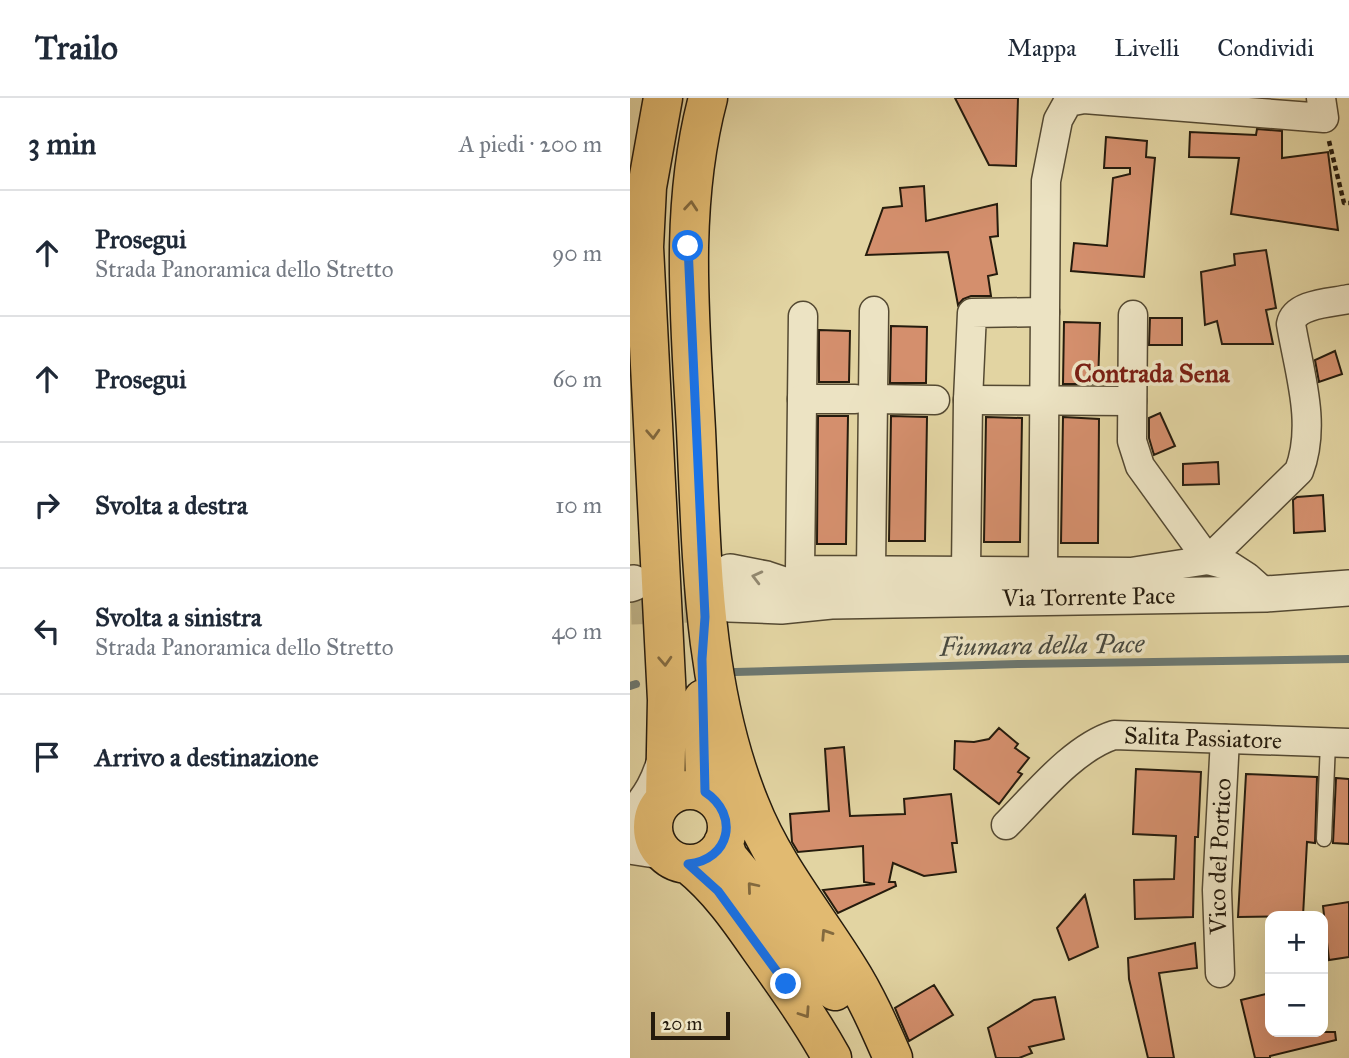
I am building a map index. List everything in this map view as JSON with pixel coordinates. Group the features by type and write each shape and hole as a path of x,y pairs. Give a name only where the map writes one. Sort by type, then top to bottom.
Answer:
{"main road":[{"path":"651,832 667,750 667,700 644,247 647,187 663,98"},
{"path":"708,98 695,168 688,246 721,598 723,717 749,805 768,845 850,972 893,1058"},
{"path":"705,792 702,659 721,598"},
{"path":"691,789 705,792 722,808 726,820 723,843 708,859 651,832 677,791 691,789"},
{"path":"651,832 718,891 786,984 832,1058"},
{"path":"723,843 728,857 808,954 883,1058"}],"street":[{"path":"1043,572 1046,181 1059,114 1068,102 1084,99 1322,108"},
{"path":"1208,560 1299,471 1305,454 1308,431 1290,324 1292,317 1302,309 1349,299"},
{"path":"871,570 864,399 874,311"},
{"path":"966,571 968,400 974,312 1045,312"},
{"path":"1133,315 1132,440 1140,466 1208,560"},
{"path":"803,316 800,570 1131,572 1208,560 1230,566 1266,594"},
{"path":"802,399 935,400"},
{"path":"968,400 1132,401"},
{"name":"Via Torrente Pace","path":"721,598 781,606 831,601 1266,594 1349,588"},
{"name":"Salita Passiatore","path":"1006,825 1072,760 1101,739 1114,735 1339,743"},
{"name":"Vico del Portico","path":"1220,973 1217,890 1225,738"}],"lane":[{"path":"1324,839 1339,743"}],"path":[{"path":"1322,108 1344,203 1349,203"}],"building":[{"path":"955,98 1018,98 1016,166 989,165"},
{"path":"1257,129 1282,131 1282,158 1328,152 1338,230 1231,214 1239,158 1189,157 1190,132 1256,135"},
{"path":"1106,137 1147,141 1146,157 1155,158 1144,277 1071,271 1074,243 1107,246 1113,178 1130,174 1130,168 1104,168"},
{"path":"924,186 926,221 997,204 998,236 990,237 997,274 988,276 991,296 971,296 958,305 948,252 866,255 883,208 902,206 900,188"},
{"path":"1266,250 1276,308 1266,310 1273,344 1222,344 1217,321 1205,325 1201,272 1235,265 1234,254"},
{"path":"1150,318 1182,318 1182,345 1149,345"},
{"path":"1064,322 1100,323 1098,384 1063,384"},
{"path":"891,326 927,327 926,383 890,383"},
{"path":"819,330 850,331 849,382 819,382"},
{"path":"1335,351 1342,374 1319,382 1315,360"},
{"path":"1160,413 1175,446 1154,455 1149,438 1149,418"},
{"path":"818,416 848,416 846,544 817,544"},
{"path":"891,416 927,417 925,541 889,541"},
{"path":"986,417 1022,418 1020,542 984,542"},
{"path":"1063,417 1099,419 1098,543 1061,543"},
{"path":"1218,462 1219,484 1183,485 1183,464"},
{"path":"1323,495 1325,531 1294,533 1293,500 1297,497"},
{"path":"999,728 1018,744 1015,748 1029,758 1018,772 1022,774 999,804 954,769 955,741 974,742 989,739"},
{"path":"844,747 850,816 905,814 904,799 951,794 957,843 952,843 956,872 924,876 893,863 889,882 895,882 896,886 838,913 823,890 875,884 864,882 863,846 798,852 792,842 790,814 829,811 825,749"},
{"path":"1136,769 1201,772 1198,837 1195,837 1193,917 1135,919 1134,880 1174,879 1176,836 1133,834"},
{"path":"1246,774 1317,777 1315,843 1307,842 1303,911 1265,911 1265,917 1238,917"},
{"path":"1336,778 1349,779 1349,844 1333,843"},
{"path":"1085,895 1098,947 1069,960 1057,928"},
{"path":"1349,902 1349,957 1329,960 1328,911 1324,911 1323,906"},
{"path":"1195,943 1197,968 1159,973 1174,1058 1148,1058 1129,979 1128,958"},
{"path":"934,985 953,1015 909,1041 895,1008"},
{"path":"1265,994 1265,1037 1328,1037 1328,1032 1335,1032 1336,1040 1270,1058 1255,1058 1241,1000"},
{"path":"1055,997 1064,1039 1029,1047 1032,1053 1019,1058 996,1058 988,1028 1034,1000"}],"waterway":[{"name":"Fiumara della Pace","path":"735,672 1349,659"},
{"name":"Fiumara della Pace","path":"630,686 636,684"}],"tunnel":[{"path":"631,607 729,604"}],"district":[{"name":"Contrada Sena","path":"1152,373"}],"route":[{"path":"688,246 705,617 702,659 705,792 722,808 726,820 723,843 716,852 708,859 688,864 718,891 786,984"}]}
